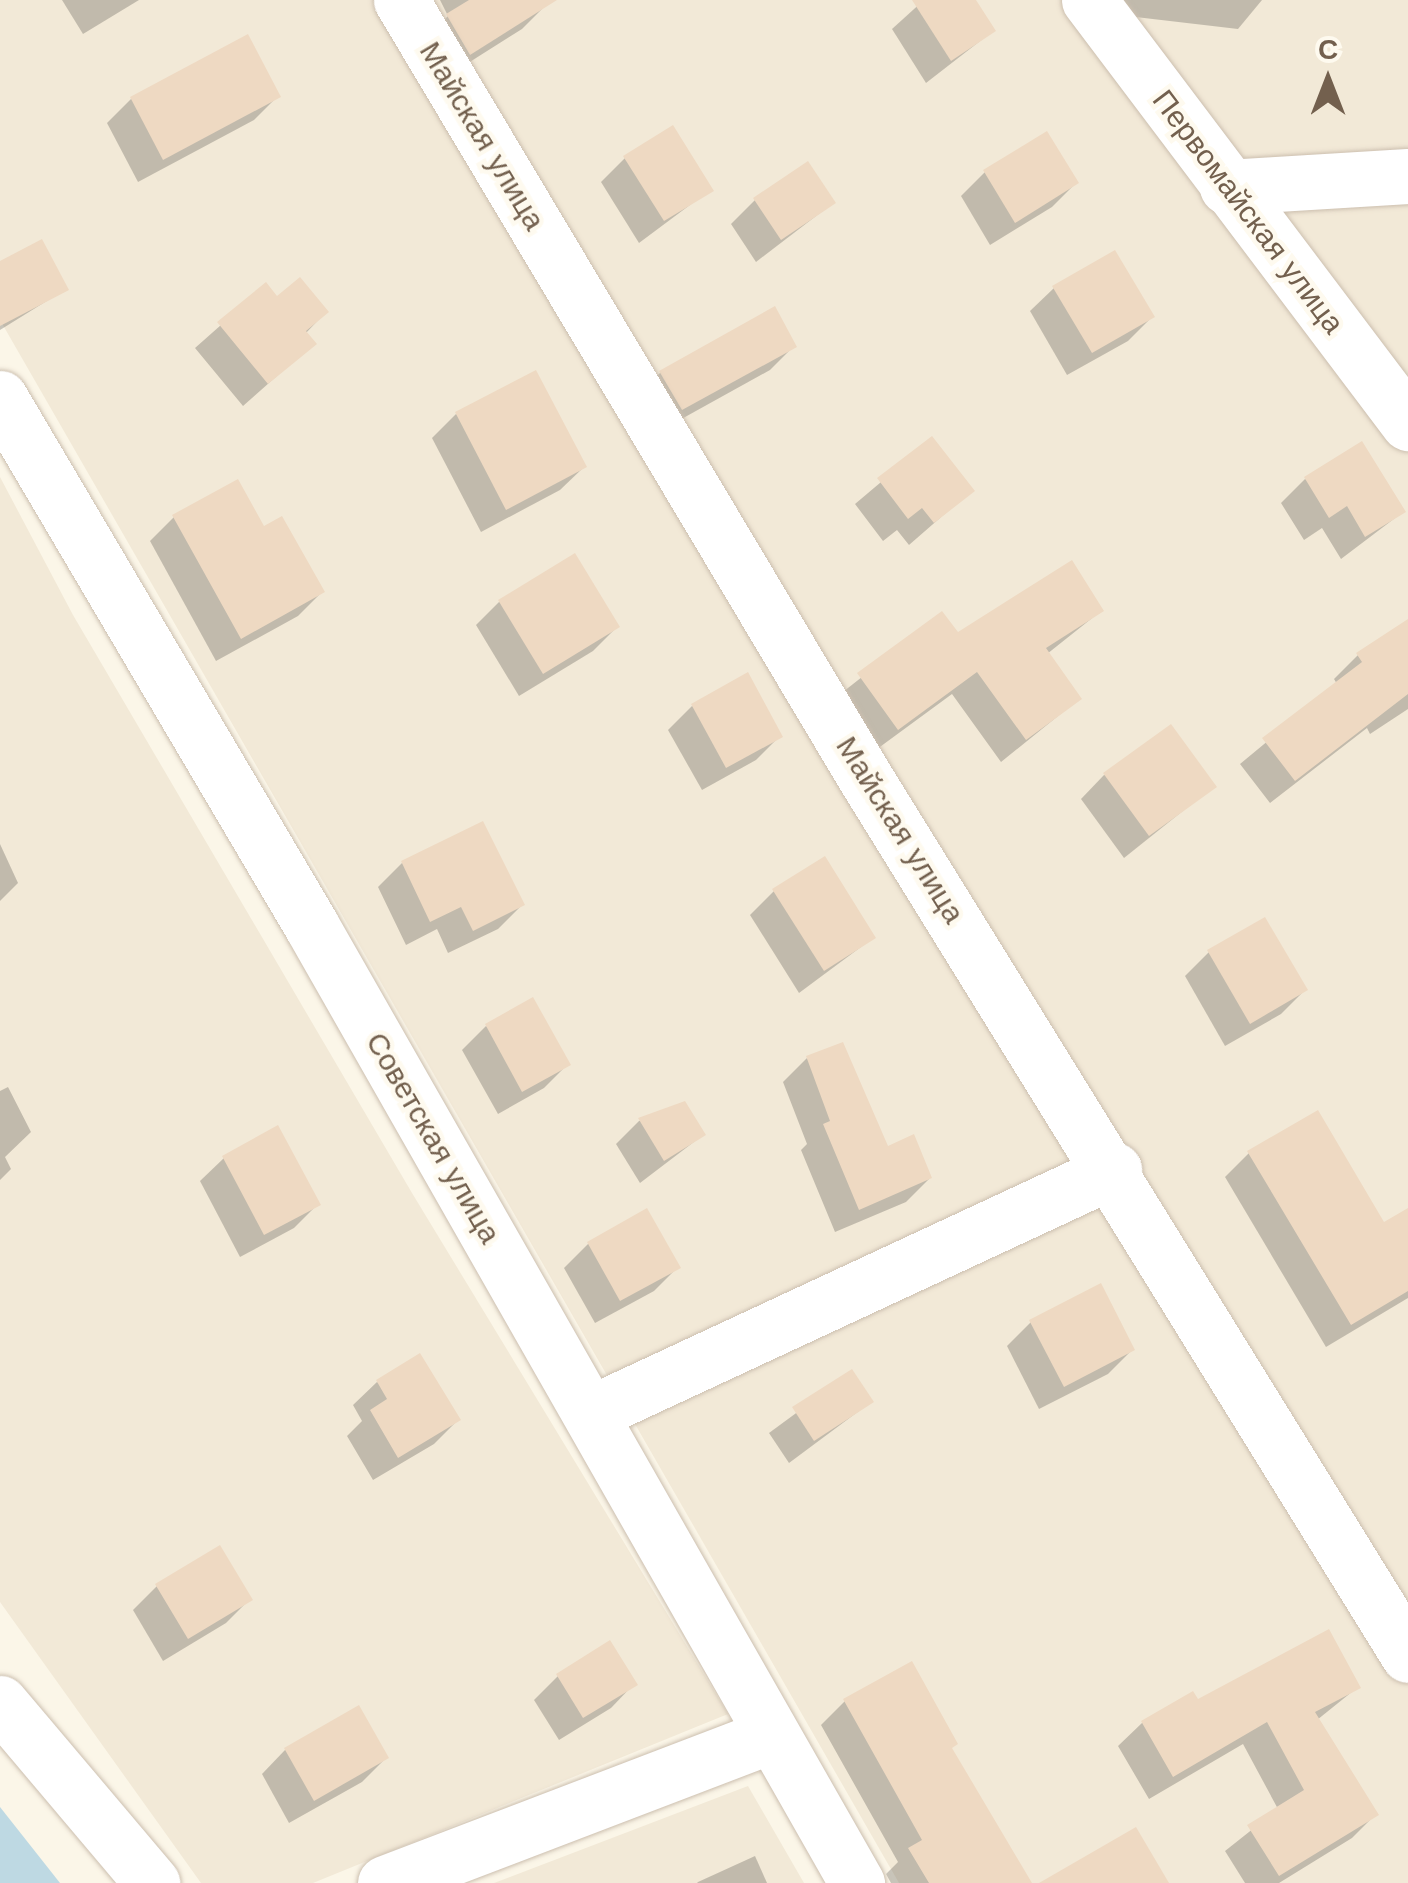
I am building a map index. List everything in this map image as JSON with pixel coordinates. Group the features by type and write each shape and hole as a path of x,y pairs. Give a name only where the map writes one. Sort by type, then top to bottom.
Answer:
{"street":[{"name":"Майская улица","path":"402,0 866,780 1114,1170 1408,1654"},
{"name":"Первомайская улица","path":"1089,0 1408,423"},
{"path":"1227,186 1408,176"},
{"name":"Советская улица","path":"0,398 591,1413 856,1883"},
{"path":"591,1413 1114,1170"},
{"path":"0,1703 152,1883"},
{"path":"385,1883 772,1735"}],"shaded area":[{"path":"0,0 1408,0 1408,1883 899,1883 0,320"},
{"path":"0,477 73,615 412,1193 728,1714 313,1883 201,1883 0,1602"},
{"path":"748,1786 804,1883 494,1883"}],"water":[{"path":"0,1807 60,1883 0,1883"}],"building":[{"path":"469,0 557,0 470,55 446,14"},
{"path":"912,0 976,0 996,31 951,61"},
{"path":"248,34 281,97 163,160 130,97"},
{"path":"673,125 714,191 664,221 623,156"},
{"path":"1047,131 1079,183 1015,223 983,170"},
{"path":"808,161 836,203 781,240 753,198"},
{"path":"42,239 69,290 0,326 0,261"},
{"path":"1115,250 1155,317 1092,353 1052,286"},
{"path":"300,277 329,312 306,331 317,344 268,384 217,322 266,282 277,296"},
{"path":"775,306 797,347 682,410 659,371"},
{"path":"536,370 587,467 506,510 455,412"},
{"path":"932,436 975,491 934,523 922,508 908,519 877,478"},
{"path":"1362,441 1406,512 1365,537 1347,506 1329,518 1304,477"},
{"path":"238,479 264,526 282,516 325,592 241,639 172,515"},
{"path":"575,553 620,627 543,674 498,600"},
{"path":"1072,560 1104,611 1046,648 1082,699 1026,740 977,672 898,730 857,673 942,611 958,632"},
{"path":"1408,619 1408,694 1295,781 1262,738 1362,662 1356,653"},
{"path":"748,672 783,737 726,768 691,704"},
{"path":"1171,724 1217,787 1149,836 1103,773"},
{"path":"483,821 525,905 473,931 461,907 430,922 401,861"},
{"path":"825,856 876,938 824,971 772,889"},
{"path":"1265,917 1308,990 1250,1024 1207,950"},
{"path":"533,997 571,1065 522,1092 485,1024"},
{"path":"843,1042 888,1146 914,1134 932,1178 859,1210 823,1124 830,1121 806,1056"},
{"path":"685,1101 706,1135 664,1161 638,1118"},
{"path":"1318,1110 1384,1222 1408,1208 1408,1291 1351,1325 1247,1151"},
{"path":"278,1125 321,1205 264,1235 222,1156"},
{"path":"647,1208 681,1268 620,1301 587,1242"},
{"path":"1101,1283 1135,1350 1064,1387 1029,1320"},
{"path":"420,1353 461,1420 398,1458 370,1410 387,1399 376,1380"},
{"path":"852,1369 874,1402 814,1441 792,1407"},
{"path":"220,1545 253,1600 188,1639 155,1584"},
{"path":"1329,1629 1361,1688 1315,1712 1379,1815 1279,1876 1247,1825 1304,1790 1267,1722 1173,1777 1141,1721 1193,1691 1198,1699"},
{"path":"610,1640 638,1685 583,1718 556,1674"},
{"path":"912,1661 958,1744 952,1748 1032,1883 929,1883 908,1848 922,1840 843,1699"},
{"path":"359,1705 389,1758 314,1801 284,1748"},
{"path":"1136,1827 1169,1883 1039,1883"}]}
